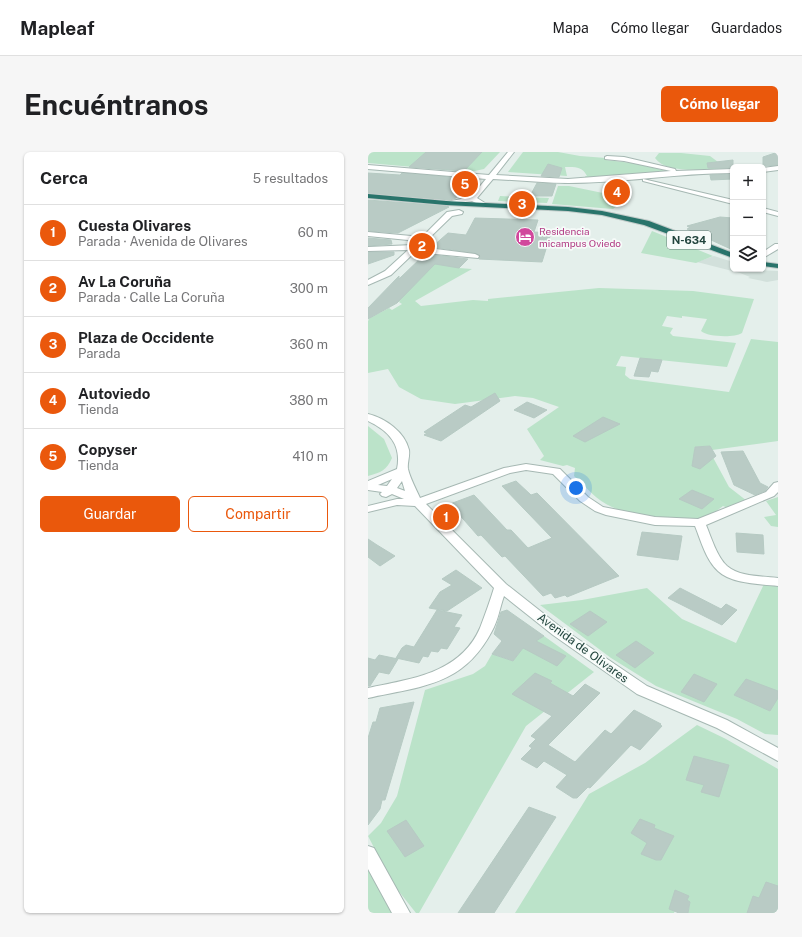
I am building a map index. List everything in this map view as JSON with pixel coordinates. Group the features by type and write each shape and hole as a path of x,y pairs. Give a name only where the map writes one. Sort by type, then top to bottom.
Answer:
{"highway":[{"path":"368,196 448,208 484,205"},
{"path":"465,212 481,209 484,205"},
{"name":"N-634","path":"484,205 568,209 624,217 646,223 730,255"},
{"path":"766,264 778,266"}],"street":[{"path":"368,283 388,273 415,248 424,239 448,208 473,199 511,152"},
{"path":"607,158 660,167 677,173"},
{"path":"368,167 491,177 568,181 650,178 677,173 730,170"},
{"path":"766,170 778,168"},
{"path":"650,178 730,201"},
{"path":"473,199 484,205"},
{"path":"448,208 465,212"},
{"path":"766,211 778,214"},
{"path":"368,234 424,239"},
{"path":"766,254 778,246"},
{"path":"368,249 415,248 475,256"},
{"path":"368,417 388,427 400,440 404,459 403,470 391,489 368,509"},
{"path":"368,509 397,502 416,502 508,470 533,467 556,471 591,505 610,514 655,521 700,523 770,494 778,485"},
{"path":"368,486 403,470"},
{"path":"403,470 416,502"},
{"path":"368,486 391,489 407,494 416,502"},
{"name":"Avenida de Olivares","path":"416,502 501,587 558,632 642,690 722,724 778,756"},
{"path":"700,523 716,560 723,569 744,578 778,582"},
{"path":"368,692 431,679 456,667 474,649 486,630 501,587"},
{"path":"368,853 401,913"}],"shaded area":[{"path":"714,256 730,261 730,270 697,262"},
{"path":"778,271 778,280 767,282 748,278 750,277 736,272"}],"green space":[{"path":"368,152 500,152 484,169 470,172 368,163"},
{"path":"523,152 558,152 580,156 606,158 606,160 632,163 667,171 586,178 585,176 587,176 583,170 575,167 565,167 567,176 508,172"},
{"path":"659,153 681,153 710,156 726,168 688,170 668,167 655,158"},
{"path":"558,186 569,186 627,198 613,209 552,204"},
{"path":"500,196 549,198 547,203 498,201"},
{"path":"652,231 713,256 696,263 641,253"},
{"path":"443,255 450,256 449,258 459,268 472,269 415,301 421,306 473,300 488,301 488,299 599,288 693,291 754,299 742,333 738,335 709,335 701,331 707,319 682,316 682,318 667,316 662,326 673,328 670,333 673,336 736,343 727,367 621,356 616,366 626,367 625,375 630,379 729,392 751,339 778,342 778,441 712,450 709,446 695,447 694,450 709,450 729,487 747,501 728,508 723,506 710,515 688,520 661,519 622,511 601,501 592,493 574,476 575,468 540,460 544,456 527,429 559,407 533,398 515,396 455,404 421,399 399,387 388,369 368,373 368,321 370,318 389,308 392,310 402,304 399,302 403,296"},
{"path":"368,426 384,439 392,458 383,470 368,476"},
{"path":"778,497 778,527 771,526 764,517 776,515 766,501"},
{"path":"765,582 778,582 778,735 765,734 737,719 656,686 611,658 540,605 582,600 647,588 682,619 736,643"},
{"path":"544,636 594,672 526,726 419,913 416,913 393,884 368,836 381,823 397,796 425,690 473,674 485,666 492,654 513,661 522,649"},
{"path":"697,725 726,739 778,769 778,913 688,913 690,903 687,900 688,896 681,893 674,913 515,913 589,794 645,763"},
{"path":"368,867 392,913 368,913"}],"building":[{"path":"426,152 482,152 464,171 409,167"},
{"path":"778,152 778,165 766,166 766,164 763,164 763,157"},
{"path":"733,160 733,164 730,164 730,168 708,168 707,163"},
{"path":"548,164 562,168 559,177 541,176"},
{"path":"368,173 400,175 402,173 462,178 470,185 456,198 450,200 368,193"},
{"path":"730,174 730,179 711,180 710,175"},
{"path":"537,183 556,184 552,196 530,196"},
{"path":"368,200 449,207 398,233 368,231"},
{"path":"720,217 730,218 730,249 687,229 690,228 687,226"},
{"name":"Residencia micampus Oviedo","path":"475,218 538,220 534,232 551,233 542,262 479,259 480,256 475,253 432,247 448,233 466,235"},
{"path":"368,238 391,240 392,244 368,246"},
{"path":"368,252 394,252 394,255 368,264"},
{"path":"425,254 468,259 459,268 435,264 397,303 368,319 368,308 399,276 399,279"},
{"path":"640,358 662,360 658,372 651,371 649,377 634,376"},
{"path":"495,393 500,401 441,441 424,435 427,433 424,432 465,405 471,407"},
{"path":"527,402 547,410 534,418 514,410"},
{"path":"603,417 620,424 585,442 573,436"},
{"path":"710,446 716,456 700,469 692,466 695,447"},
{"path":"743,451 760,483 768,487 765,491 755,495 734,485 721,452"},
{"path":"516,481 531,495 537,493 619,576 567,597 565,595 555,598 551,593 543,596 505,556 502,557 481,535 478,536 450,504 474,495 507,530 511,530 528,548 552,538 502,486"},
{"path":"692,490 714,499 702,509 679,499"},
{"path":"642,532 682,536 678,560 637,555"},
{"path":"736,533 763,535 764,554 737,552"},
{"path":"368,539 395,556 380,566 368,557"},
{"path":"456,570 482,588 447,611 429,608 440,592 452,585 442,579"},
{"path":"680,588 721,609 726,604 737,610 722,625 668,598"},
{"path":"437,610 462,615 454,627 460,628 447,649 441,648 438,652 431,651 428,657 423,656 419,663 396,658 402,648 406,645 414,647"},
{"path":"507,610 544,636 536,641 566,656 557,666 523,648 513,661 492,654 502,641 494,634 501,612"},
{"path":"590,611 607,622 588,636 570,624"},
{"path":"636,641 654,653 635,668 616,655"},
{"path":"379,655 398,659 389,674 379,672 370,686 368,686 368,658 375,660"},
{"path":"535,673 552,681 550,683 573,696 585,684 600,693 548,745 575,762 605,730 611,734 634,710 661,724 660,725 662,726 640,750 631,745 590,788 588,787 577,798 573,798 556,787 567,775 544,761 537,768 521,759 532,748 529,746 536,739 531,736 552,716 512,694"},
{"path":"694,674 717,684 704,702 681,692"},
{"path":"746,679 778,691 778,698 770,711 734,695"},
{"path":"414,702 385,800 382,800 380,809 368,825 368,738 373,722 376,722 380,708"},
{"path":"694,756 729,765 719,797 701,792 704,785 686,780"},
{"path":"529,807 556,817 494,913 458,913"},
{"path":"640,819 655,825 654,828 674,836 661,860 656,860 641,854 647,843 631,833"},
{"path":"406,820 424,846 405,857 387,831"},
{"path":"766,882 778,886 778,913 747,913 753,896 759,898"},
{"path":"675,890 689,896 687,900 690,902 688,913 679,913 669,909"}],"place":[{"name":"Copyser","path":"465,184"},
{"name":"Autoviedo","path":"617,192"},
{"name":"Plaza de Occidente","path":"522,204"},
{"name":"Residencia micampus Oviedo","path":"525,237"},
{"name":"Av La Coruña","path":"422,246"},
{"name":"Cuesta Olivares","path":"446,517"}]}
